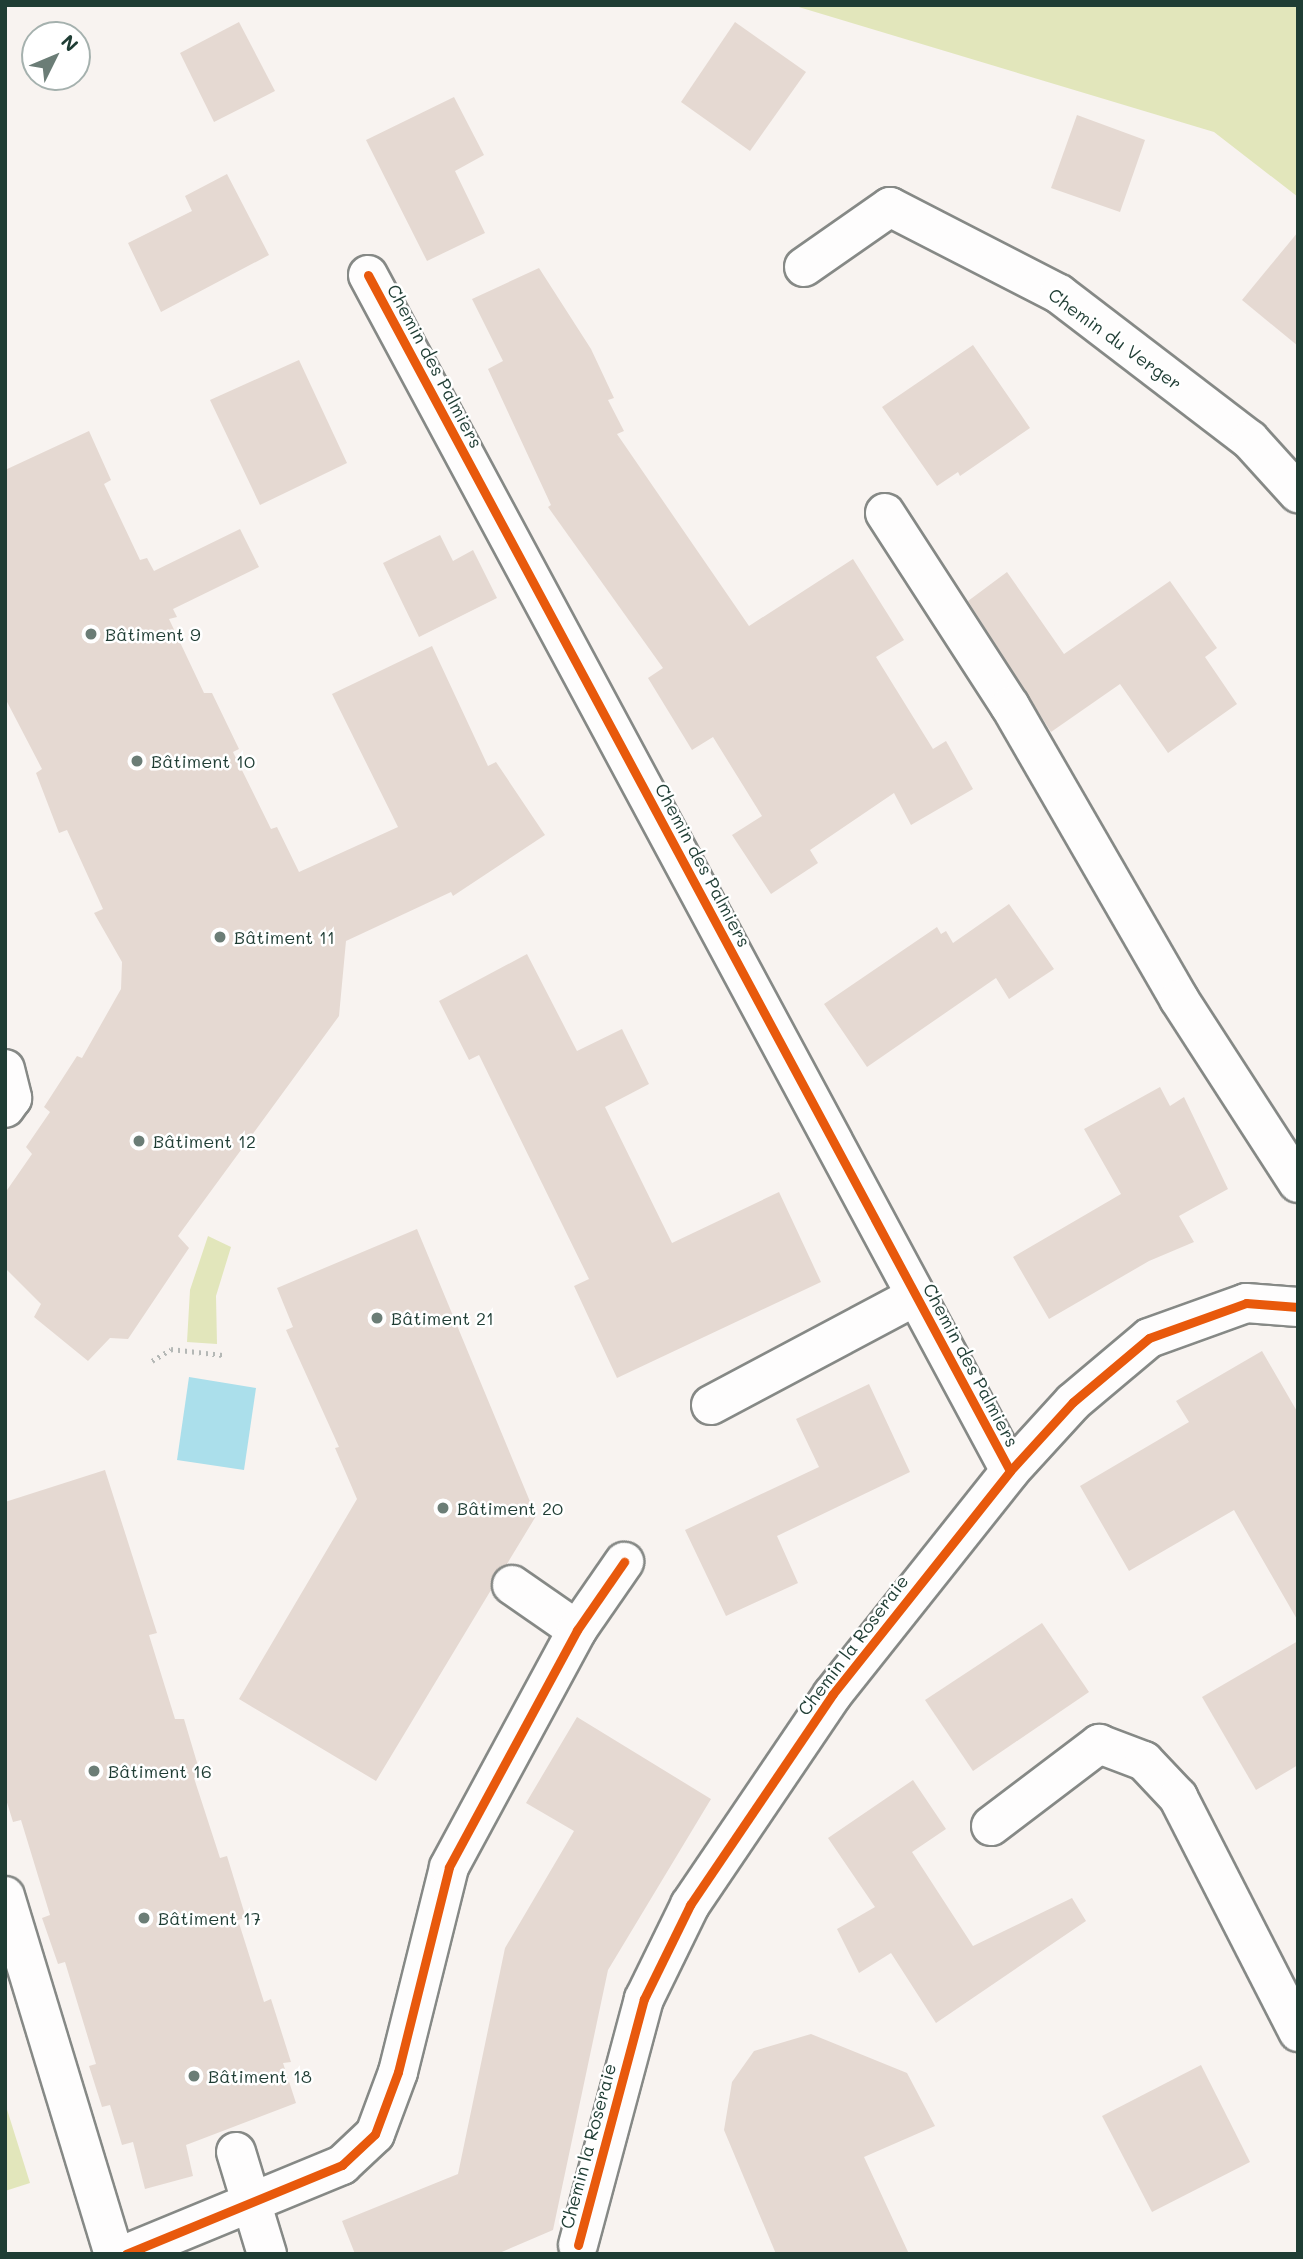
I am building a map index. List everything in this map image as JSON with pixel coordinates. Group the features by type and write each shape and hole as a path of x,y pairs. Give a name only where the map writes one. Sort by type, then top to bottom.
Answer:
{"street":[{"name":"Chemin du Verger","path":"804,267 890,207 1059,294 1250,440 1298,493"},
{"name":"Chemin des Palmiers","path":"368,275 1010,1471"},
{"path":"885,513 1010,706 1179,999 1298,1183"},
{"path":"5,1069 12,1098 5,1108"},
{"path":"711,1405 916,1296"},
{"name":"Chemin la Roseraie","path":"578,2245 645,1999 690,1905 832,1695 1010,1471 1073,1402 1149,1339 1246,1303 1298,1307"},
{"path":"126,2254 342,2165 375,2134 398,2072 449,1867 577,1630 624,1562"},
{"path":"512,1586 577,1630"},
{"path":"991,1826 1099,1744 1144,1760 1178,1797 1298,2032"},
{"path":"5,1896 114,2254"},
{"path":"236,2152 267,2254"}],"path":[{"path":"152,1361 171,1349 223,1355"}],"green space":[{"path":"792,5 1298,5 1298,197 1214,132"},
{"path":"208,1236 231,1247 216,1296 217,1344 187,1342 190,1290"},
{"path":"5,2103 30,2183 5,2191"}],"water":[{"path":"189,1377 256,1388 244,1470 177,1460"}],"building":[{"path":"239,22 275,91 214,122 180,53"},
{"path":"735,22 806,72 750,151 681,102"},
{"path":"454,97 484,155 455,171 485,233 427,261 366,140"},
{"path":"1077,115 1145,140 1120,212 1051,188"},
{"path":"227,174 269,255 161,312 128,243 192,211 185,196"},
{"path":"1298,232 1298,346 1242,300"},
{"path":"539,268 591,349 614,398 608,400 624,431 617,434 749,626 853,559 904,640 876,657 933,749 946,741 973,789 911,825 894,793 810,850 818,863 771,894 732,835 762,816 713,737 692,750 648,678 663,668 548,507 551,505 488,369 503,361 472,299"},
{"path":"973,345 1030,428 960,476 958,472 937,486 882,407"},
{"path":"299,360 347,463 260,505 210,400"},
{"path":"89,431 111,480 104,484 140,560 147,558 154,571 240,529 259,567 173,609 177,617 169,619 204,693 212,693 239,749 233,752 271,829 277,827 299,872 398,827 332,694 432,646 488,766 496,762 545,835 453,896 451,892 346,941 339,1016 178,1236 189,1248 128,1339 110,1338 88,1361 34,1317 41,1304 5,1268 5,1193 32,1154 26,1147 50,1112 44,1107 77,1056 82,1058 121,989 122,962 94,913 103,909 67,830 59,833 36,773 42,769 5,698 5,470"},
{"path":"440,535 453,561 473,550 497,598 419,637 383,563"},
{"path":"1007,572 1064,654 1170,581 1217,648 1205,657 1237,704 1168,753 1120,684 1051,732 968,601"},
{"path":"1009,904 1054,969 1009,999 996,978 867,1067 824,1004 937,927 941,934 946,931 953,943"},
{"path":"527,954 577,1051 622,1029 649,1084 605,1107 672,1243 779,1192 821,1282 617,1378 574,1286 589,1279 479,1055 469,1060 439,1001"},
{"path":"1160,1087 1170,1106 1184,1097 1228,1189 1179,1216 1194,1242 1149,1261 1049,1319 1013,1257 1121,1194 1084,1129"},
{"path":"417,1229 536,1516 507,1564 494,1573 491,1590 376,1781 239,1699 357,1499 335,1448 339,1447 286,1330 293,1327 277,1288"},
{"path":"1262,1351 1298,1413 1298,1621 1234,1510 1129,1571 1080,1486 1189,1422 1176,1401"},
{"path":"869,1384 910,1472 777,1536 798,1583 726,1616 685,1530 819,1467 796,1419"},
{"path":"105,1470 157,1633 149,1635 175,1719 184,1719 201,1776 194,1778 220,1858 227,1856 246,1918 238,1920 264,2002 271,1999 291,2062 283,2063 296,2103 186,2145 193,2176 145,2189 133,2142 122,2145 110,2105 102,2107 89,2066 96,2064 65,1962 58,1964 42,1918 50,1915 21,1820 13,1822 5,1796 5,1502"},
{"path":"1042,1623 1089,1692 973,1771 925,1700"},
{"path":"1298,1641 1298,1765 1256,1790 1202,1697"},
{"path":"577,1717 711,1799 608,1970 553,2230 497,2254 355,2254 342,2221 458,2174 505,1948 574,1831 526,1803"},
{"path":"913,1780 946,1829 912,1852 973,1946 1072,1898 1086,1921 936,2023 891,1953 859,1973 837,1929 875,1907 828,1838"},
{"path":"811,2034 907,2073 935,2126 864,2157 909,2254 776,2254 724,2130 732,2082 754,2051"},
{"path":"1201,2065 1250,2162 1152,2212 1102,2116"}],"cycle path":[{"path":"368,275 1010,1471"},
{"path":"578,2245 644,1999 690,1905 832,1695 1010,1471 1073,1402 1149,1338 1246,1303 1298,1307"},
{"path":"126,2254 342,2165 375,2134 398,2072 449,1867 577,1630 624,1562"}],"place":[{"name":"Bâtiment 9","path":"91,634"},
{"name":"Bâtiment 10","path":"137,761"},
{"name":"Bâtiment 11","path":"220,937"},
{"name":"Bâtiment 12","path":"139,1141"},
{"name":"Bâtiment 21","path":"377,1318"},
{"name":"Bâtiment 20","path":"443,1508"},
{"name":"Bâtiment 16","path":"94,1771"},
{"name":"Bâtiment 17","path":"144,1918"},
{"name":"Bâtiment 18","path":"194,2076"}]}
